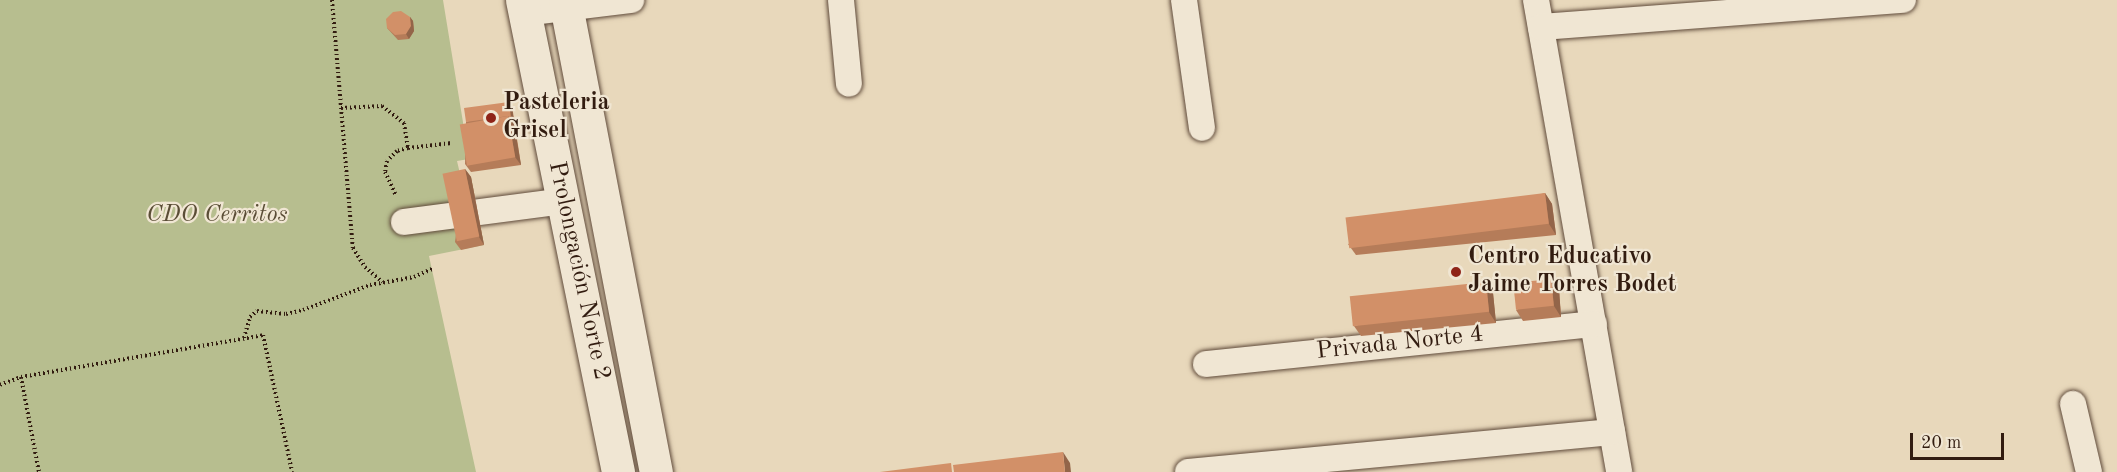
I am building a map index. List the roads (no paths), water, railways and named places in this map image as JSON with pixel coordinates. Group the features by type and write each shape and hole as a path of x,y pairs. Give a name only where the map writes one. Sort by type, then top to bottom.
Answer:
{"main road":[{"name":"Prolongación Norte 2","path":"565,4 657,472"},
{"name":"Prolongación Norte 2","path":"523,7 618,472"}],"street":[{"path":"523,7 631,0"},
{"path":"841,0 849,84"},
{"path":"1184,0 1203,128"},
{"path":"1536,0 1619,472"},
{"path":"1541,27 1903,0"},
{"path":"404,222 564,201"},
{"name":"Privada Norte 4","path":"1206,364 1594,324"},
{"path":"2073,404 2089,472"},
{"path":"1188,472 1612,432"}],"place":[{"name":"Pasteleria Grisel","path":"491,118"},
{"name":"Centro Educativo Jaime Torres Bodet","path":"1456,272"}],"park label":[{"name":"CDO Cerritos","path":"217,216"}]}
